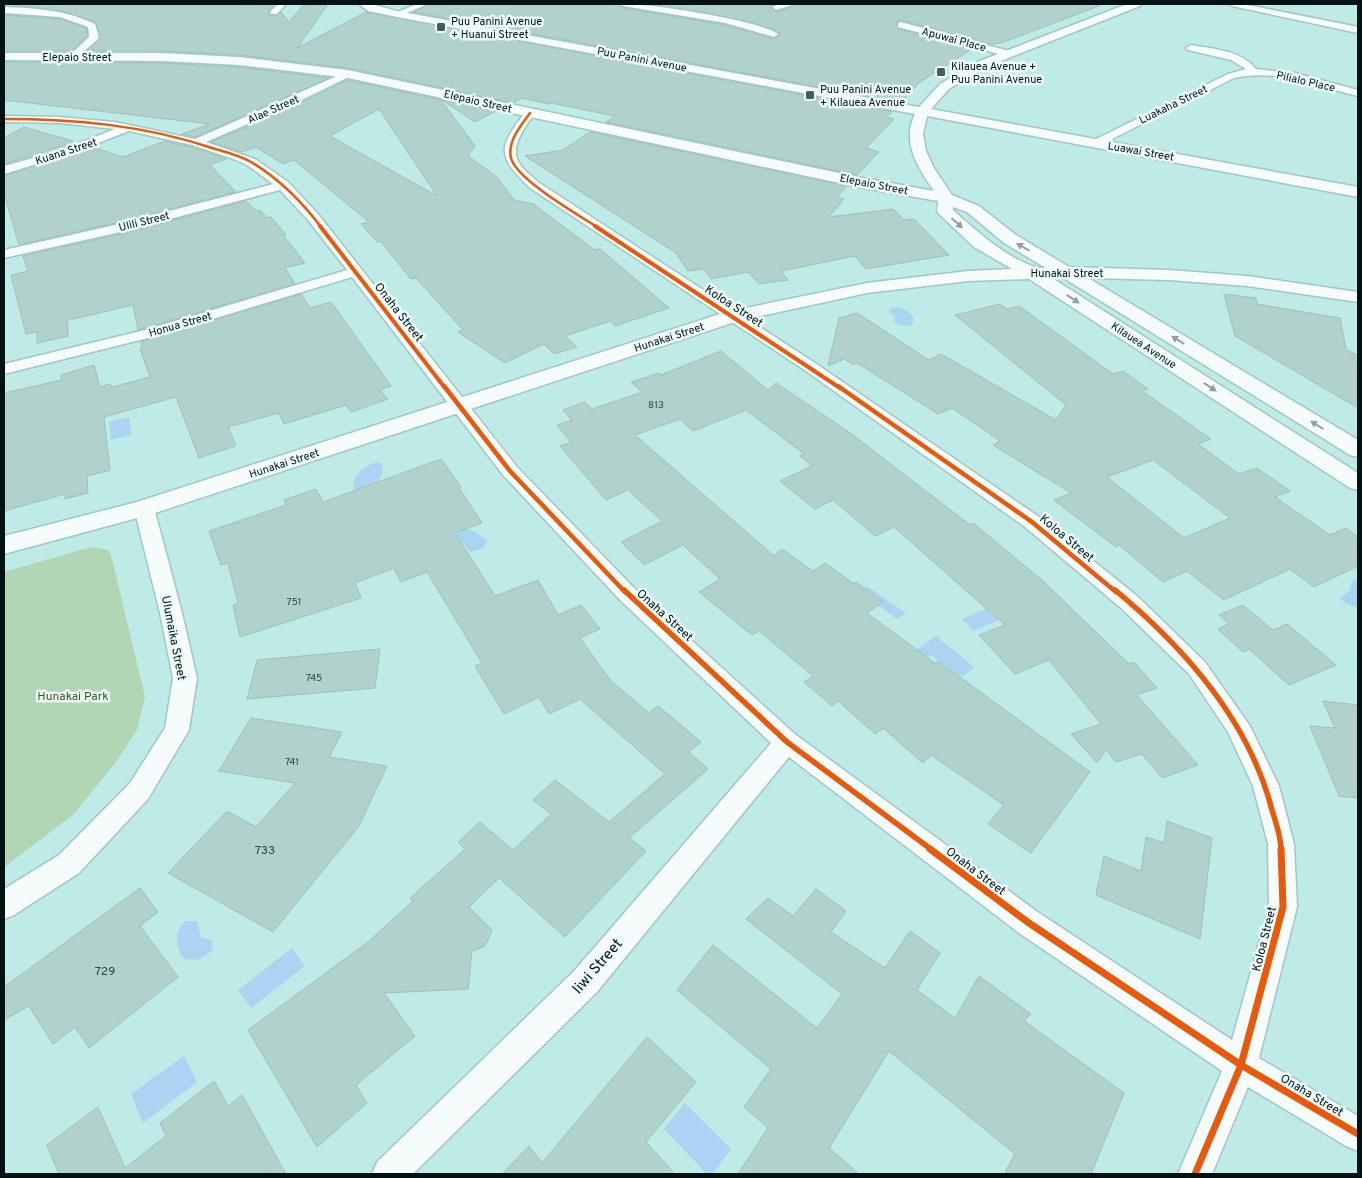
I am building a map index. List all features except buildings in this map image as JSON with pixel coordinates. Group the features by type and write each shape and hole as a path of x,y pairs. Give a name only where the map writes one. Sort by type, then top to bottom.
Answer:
{"street":[{"path":"274,12 282,4"},
{"name":"Puu Panini Avenue","path":"364,4 372,9 397,14 923,110"},
{"path":"397,14 424,4"},
{"path":"623,4 726,20 774,34"},
{"path":"776,8 792,4"},
{"name":"Kilauea Avenue","path":"1136,4 1006,53 951,82 934,96 923,110 916,134 922,156 931,176 946,198 973,209 1010,239 1145,319 1358,450"},
{"path":"1232,4 1358,30"},
{"path":"4,10 61,13 81,19 92,26 94,38 74,56"},
{"name":"Apuwai Place","path":"901,25 1006,53"},
{"path":"1191,48 1240,60 1250,67 1253,72"},
{"name":"Elepaio Street","path":"4,57 162,57 239,61 348,74 858,182 946,198"},
{"name":"Pilialo Place","path":"1253,72 1292,76 1358,94"},
{"name":"Luakaha Street","path":"1096,143 1230,76 1253,72"},
{"name":"Alae Street","path":"197,142 281,106 348,74"},
{"name":"Luawai Street","path":"923,110 1358,192"},
{"name":"Koloa Street","path":"530,112 516,130 511,147 512,164 534,185 908,434 1032,522 1129,602 1197,668 1238,726 1266,786 1281,844 1283,907 1241,1065 1195,1174"},
{"name":"Onaha Street","path":"4,120 78,122 126,128 197,142 249,161 284,186 314,218 510,471 629,596 787,742 1029,923 1241,1065 1358,1134"},
{"name":"Kuana Street","path":"4,170 56,155 105,138 126,128"},
{"path":"858,182 896,180 907,173 922,156"},
{"name":"Ulili Street","path":"4,254 121,228 284,186"},
{"name":"Kilauea Avenue","path":"946,198 944,211 980,243 1032,273 1358,483"},
{"path":"968,276 977,268 982,259 980,243"},
{"name":"Honua Street","path":"4,370 150,333 355,272"},
{"name":"Hunakai Street","path":"4,545 144,508 733,316 867,288 968,276 1064,272 1168,275 1247,281 1358,297"},
{"path":"1145,319 1134,309 1132,298 1135,292 1149,280 1168,275"},
{"name":"Ulumaika Street","path":"4,905 69,864 139,791 177,730 185,678 171,613 144,508"},
{"name":"Iiwi Street","path":"389,1174 586,981 787,742"}],"green space":[{"name":"Hunakai Park","path":"91,547 109,550 113,563 145,697 137,730 116,762 73,815 4,867 4,572"}],"water":[{"path":"897,307 906,310 913,316 913,324 903,326 894,322 895,316 889,312 890,308"},
{"path":"129,417 131,435 111,440 109,422"},
{"path":"374,463 381,463 383,471 377,485 359,493 353,487 357,475"},
{"path":"463,528 473,531 487,540 484,548 470,552 463,543 457,542 448,533"},
{"path":"1355,580 1358,581 1358,608 1345,603 1340,598 1350,590 1351,583"},
{"path":"867,586 905,613 897,619 859,591"},
{"path":"994,605 1006,617 973,631 962,619"},
{"path":"936,636 974,667 962,677 931,655 924,660 914,652"},
{"path":"185,921 197,921 201,938 212,940 213,949 200,959 183,958 178,948 177,934"},
{"path":"292,948 305,966 251,1008 238,990"},
{"path":"184,1056 197,1082 143,1123 131,1094"},
{"path":"685,1103 731,1149 712,1174 707,1174 664,1129"}],"cycle path":[{"path":"530,113 514,138 510,152 514,165 534,185 812,368 1032,522 1129,602 1197,668 1238,726 1266,786 1281,844 1283,907 1241,1065 1195,1174"},
{"path":"4,119 87,122 169,135 240,157 269,174 313,217 510,471 629,596 787,742 1029,923 1241,1065 1358,1134"}],"place":[{"name":"Puu Panini Avenue + Huanui Street","path":"441,27"},
{"name":"Kilauea Avenue + Puu Panini Avenue","path":"941,72"},
{"name":"Puu Panini Avenue + Kilauea Avenue","path":"810,95"}]}
